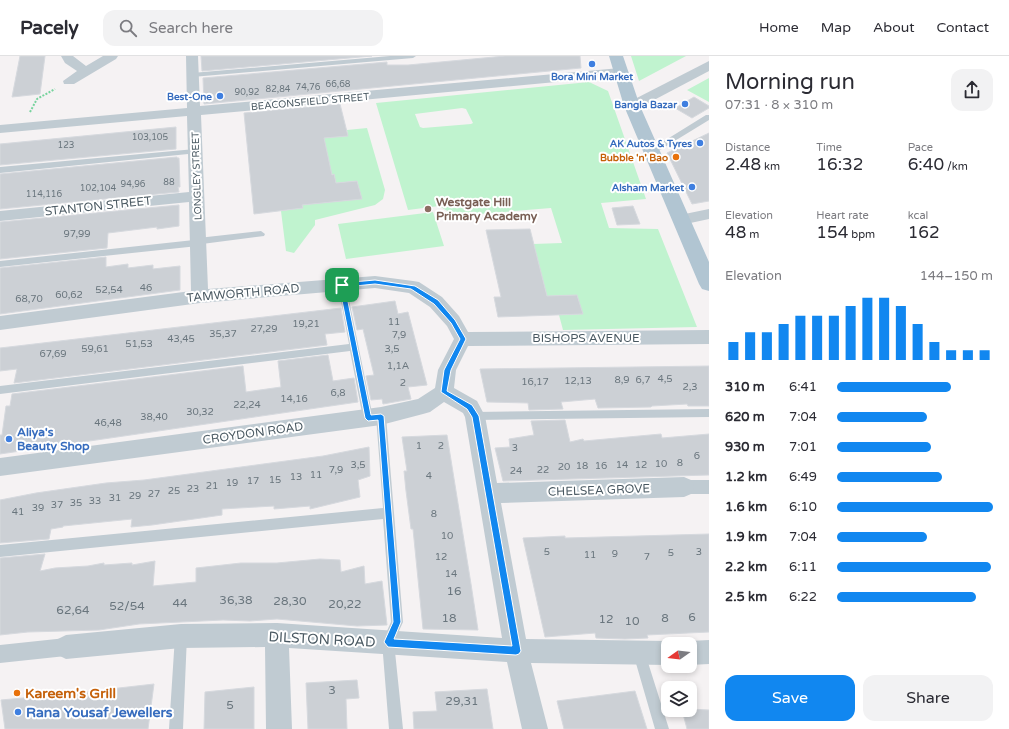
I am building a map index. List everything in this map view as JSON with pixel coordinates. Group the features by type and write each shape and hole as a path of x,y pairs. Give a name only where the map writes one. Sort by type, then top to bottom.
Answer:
{"main road":[{"path":"618,64 632,106 709,284"}],"street":[{"path":"68,56 69,60 86,71"},
{"path":"69,81 112,56"},
{"name":"LONGLEY STREET","path":"192,56 200,296"},
{"name":"BEACONSFIELD STREET","path":"0,129 194,112 618,64"},
{"path":"632,106 709,65"},
{"name":"STANTON STREET","path":"0,216 197,196"},
{"path":"681,220 709,214"},
{"name":"TAMWORTH ROAD","path":"0,323 200,296 375,282 413,287 436,302 453,321 463,339"},
{"name":"BISHOPS AVENUE","path":"463,339 709,337"},
{"path":"463,339 447,370 444,392 470,407 475,416 490,493 516,651 535,729"},
{"name":"CROYDON ROAD","path":"0,467 374,417 423,406 444,392"},
{"name":"CHELSEA GROVE","path":"490,493 709,487"},
{"path":"277,635 279,729"},
{"name":"DILSTON ROAD","path":"0,654 181,636 277,635 516,651 661,653"},
{"path":"697,653 709,652"}],"lane":[{"path":"192,75 413,56"},
{"path":"652,151 709,117"},
{"path":"0,170 195,151"},
{"path":"0,264 261,234"},
{"path":"342,285 354,347 374,417 390,513 397,622 388,642 396,729"},
{"path":"0,390 354,347"},
{"path":"475,416 709,413"},
{"path":"0,551 390,513"},
{"path":"176,729 181,636"},
{"path":"639,653 662,729"}],"path":[{"path":"28,126 29,113 37,99 69,81"}],"green space":[{"path":"631,56 686,56 639,81"},
{"path":"709,78 709,102 687,90"},
{"path":"589,82 608,91 646,199 601,203 609,228 658,229 697,327 563,330 559,315 582,314 577,295 547,296 533,244 562,243 551,208 456,216 439,206 408,210 376,103","holes":["462,108 466,109 473,123 471,124 423,128 420,127 415,114"]},
{"path":"367,128 385,190 383,199 375,205 315,220 315,225 294,253 286,251 281,211 302,208 302,205 361,199 357,181 336,183 334,174 299,178 324,138 348,136 347,130"},
{"path":"433,212 444,246 346,259 338,224"}],"building":[{"path":"20,56 45,56 40,94 12,97"},
{"path":"201,56 372,56 202,71"},
{"path":"505,56 580,56 581,68 204,104 203,78 387,62 387,65 408,65"},
{"path":"694,97 709,106 709,108 692,118 675,108"},
{"path":"340,104 348,136 324,138 332,175 334,174 336,183 357,181 362,199 302,205 303,208 254,214 244,113"},
{"path":"176,127 176,149 0,165 0,144"},
{"path":"709,133 709,201 692,204 667,153"},
{"path":"179,158 179,192 0,209 0,174"},
{"path":"179,205 179,226 108,233 107,248 0,259 0,222"},
{"path":"633,206 640,224 617,225 612,208"},
{"path":"530,229 547,296 577,295 583,314 498,317 494,297 501,297 486,230"},
{"path":"106,257 106,267 128,264 128,268 153,265 153,269 180,266 180,290 0,314 0,268"},
{"path":"395,301 398,314 408,312 427,385 408,387 411,399 383,404 382,399 371,400 366,376 374,375 363,329 357,330 352,307"},
{"path":"341,308 345,332 325,334 327,345 14,383 17,369 0,371 0,348"},
{"path":"328,355 333,381 354,378 358,402 0,454 0,435 2,435 6,406 10,406 12,394 243,366 246,392 281,387 278,361"},
{"path":"709,366 709,406 688,406 687,404 651,407 598,408 595,399 561,402 563,409 529,410 528,403 487,402 480,369"},
{"path":"565,420 570,442 583,439 584,441 661,434 662,438 709,434 709,475 503,481 495,448 510,447 509,439 534,435 531,421"},
{"path":"447,435 478,630 423,629 413,529 411,529 406,491 404,471 407,471 402,437"},
{"path":"369,447 370,476 358,480 360,497 310,509 310,506 274,509 274,506 222,509 222,515 152,525 131,527 132,519 63,526 51,529 49,539 0,543 0,500 36,493 106,483 144,480 323,456"},
{"path":"709,534 709,632 647,635 648,638 625,639 596,638 595,633 545,637 523,538"},
{"path":"45,554 40,571 104,563 104,565 132,563 132,565 155,561 153,586 196,582 196,568 241,563 277,563 320,559 340,560 341,572 364,566 365,584 382,581 387,625 357,626 277,619 250,621 223,620 139,624 99,630 28,632 0,635 0,558"},
{"path":"357,680 359,698 346,699 347,729 308,729 306,683"},
{"path":"154,684 148,729 5,729 1,700"},
{"path":"254,687 254,729 204,729 205,692"},
{"path":"487,689 493,729 414,729 413,712 437,711 435,692"},
{"path":"635,691 647,729 564,729 557,701"},
{"path":"697,709 709,710 709,729 687,729 684,717 697,717"}],"place":[{"name":"Bora Mini Market","path":"592,64"},
{"name":"Best-One","path":"220,96"},
{"name":"Bangla Bazar","path":"685,104"},
{"name":"AK Autos & Tyres","path":"700,143"},
{"name":"Bubble 'n' Bao","path":"676,157"},
{"name":"Alsham Market","path":"692,187"},
{"name":"Westgate Hill Primary Academy","path":"428,209"},
{"name":"Aliya's Beauty Shop","path":"9,439"},
{"name":"Kareem's Grill","path":"17,693"},
{"name":"Rana Yousaf Jewellers","path":"18,712"}],"route":[{"path":"375,282 413,287 436,302 453,321 463,339 447,370 444,392 470,407 475,416 490,493 516,651 388,642 397,622 390,513 381,416 368,418 342,285 375,282"}]}
